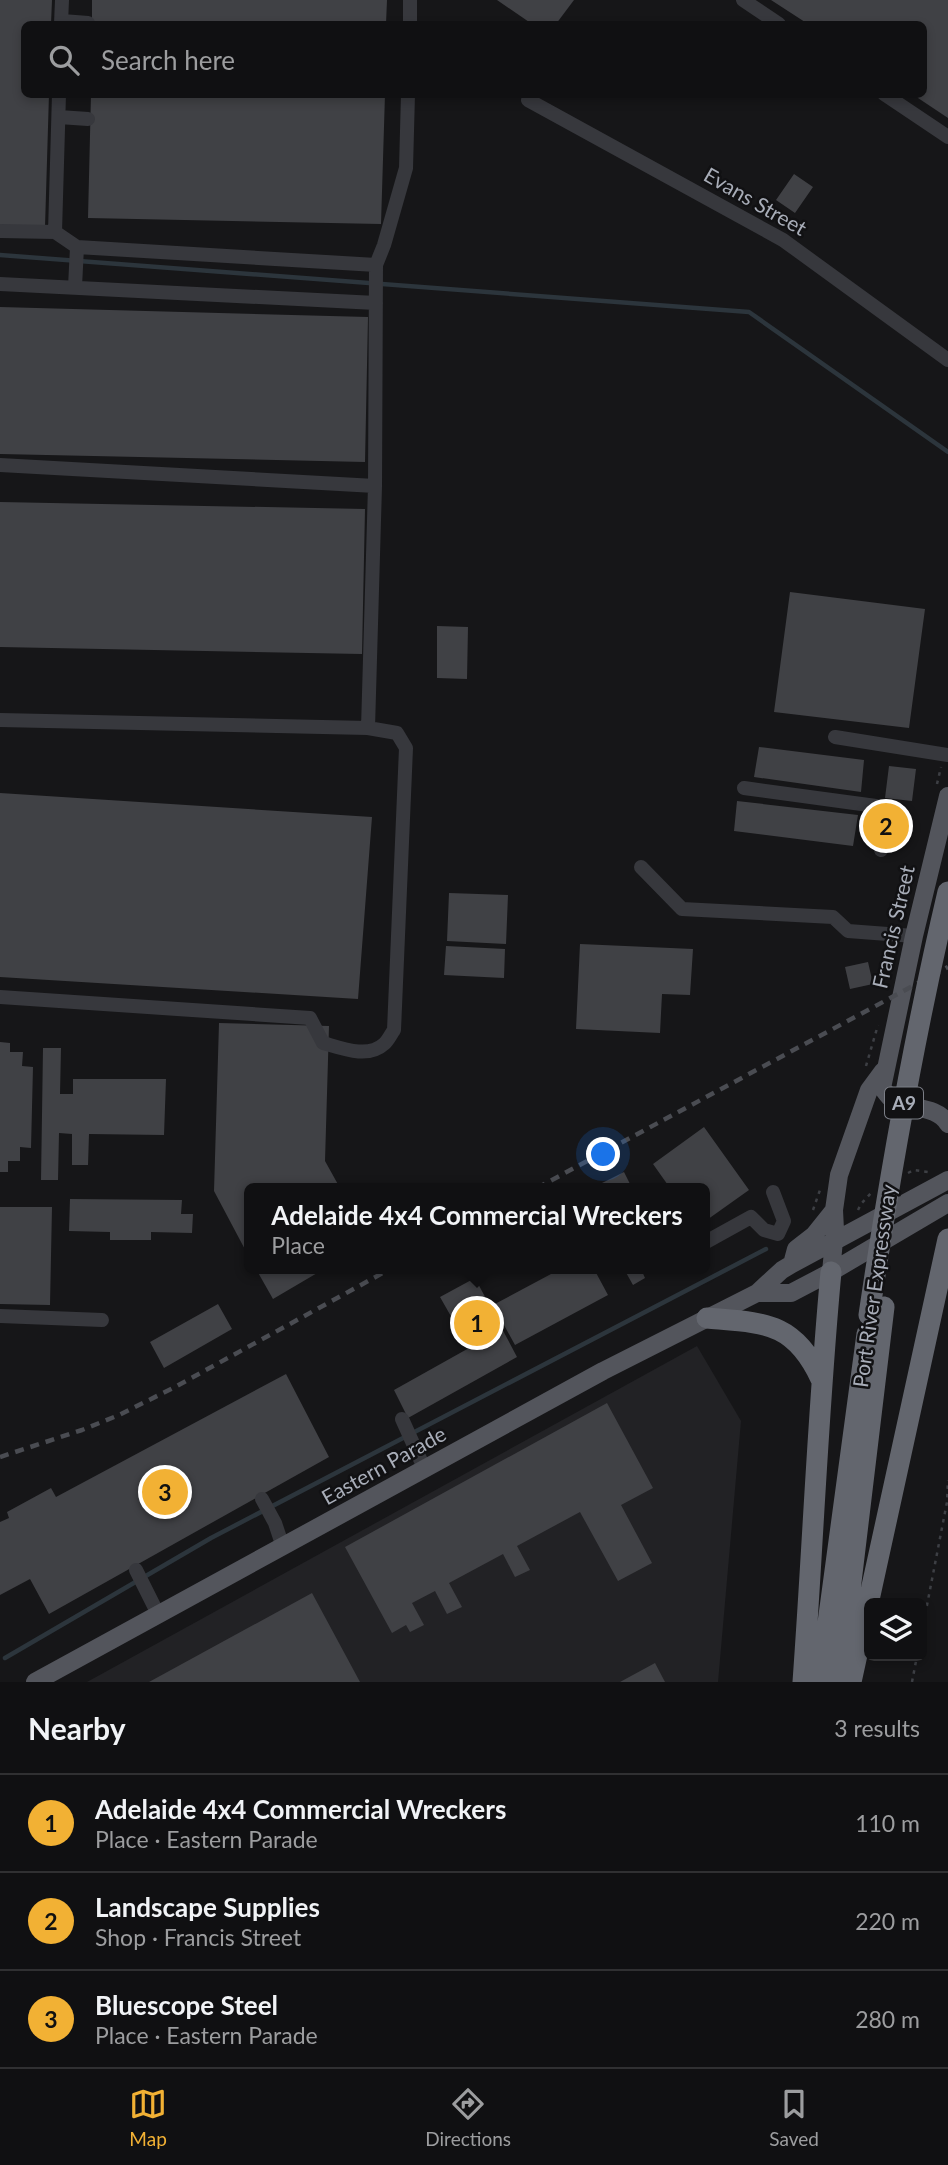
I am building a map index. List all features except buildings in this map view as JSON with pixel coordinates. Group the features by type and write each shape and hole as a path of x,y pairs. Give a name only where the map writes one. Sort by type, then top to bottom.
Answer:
{"highway":[{"name":"Port River Expressway","path":"839,1682 877,1311 881,1230 907,1084 948,892"},
{"name":"Port River Expressway","path":"820,1682 877,1311 948,957"},
{"path":"851,1682 948,1239"},
{"path":"803,1682 821,1379 831,1272"},
{"path":"707,1318 743,1321 781,1330 803,1347 821,1379"}],"main road":[{"name":"Francis Street","path":"886,1068 942,794"},
{"path":"886,1068 882,1088 892,1101 929,1110 945,1119 948,1124"},
{"path":"831,1272 834,1210 839,1175 869,1090 886,1068"},
{"name":"Eastern Parade","path":"35,1682 603,1371 758,1293 792,1264 948,1180"},
{"path":"909,1200 945,1212"},
{"path":"792,1264 796,1249 814,1235 834,1210"},
{"name":"Eastern Parade","path":"758,1293 791,1293 945,1212"}],"lane":[{"path":"62,0 62,21"},
{"path":"401,0 401,21"},
{"path":"410,0 410,21"},
{"path":"743,0 774,21"},
{"path":"55,232 60,98"},
{"path":"384,245 399,165 400,98"},
{"path":"368,728 375,486 376,265 406,168 408,98"},
{"path":"890,98 948,137"},
{"name":"Evans Street","path":"528,100 783,240 948,360"},
{"path":"59,117 88,119"},
{"path":"0,231 55,232 77,247 376,265"},
{"path":"75,282 77,247"},
{"path":"0,284 75,282 376,303"},
{"path":"0,465 375,486"},
{"path":"0,720 368,728 397,733 406,748 394,1030 384,1045 370,1051 352,1052 323,1044 310,1018 0,997"},
{"path":"835,737 946,755"},
{"path":"744,788 876,806 886,818 880,850"},
{"path":"641,867 682,909 832,917 848,930 914,936"},
{"path":"710,1240 751,1217 764,1230 778,1234 785,1221 773,1192"},
{"path":"0,1316 102,1320"},
{"path":"402,1419 425,1469"},
{"path":"262,1499 275,1523 283,1547"},
{"path":"135,1570 158,1614"}],"path":[{"path":"942,794 946,755"},
{"path":"864,1075 878,1025"},
{"path":"810,1219 824,1180"},
{"path":"927,1604 947,1502 948,1480"},
{"path":"912,1682 916,1661"}],"shaded area":[{"path":"697,1346 741,1421 718,1682 87,1682"}],"waterway":[{"path":"0,255 749,312 948,452"},
{"path":"5,1658 211,1538 766,1249"}],"railway":[{"path":"546,1183 948,967"},
{"path":"0,1457 119,1415 381,1274"}],"place":[{"name":"Landscape Supplies","path":"886,826"},
{"name":"Adelaide 4x4 Commercial Wreckers","path":"477,1323"},
{"name":"Bluescope Steel","path":"165,1492"}]}
